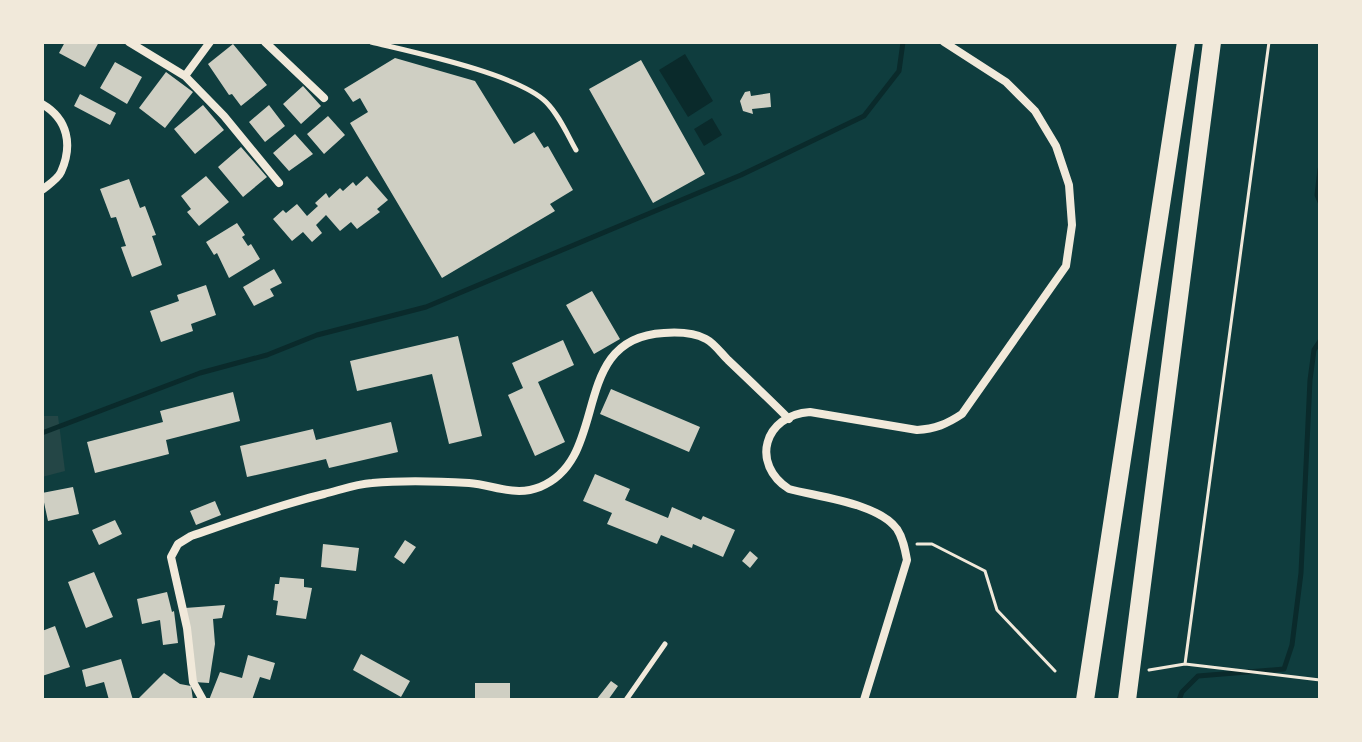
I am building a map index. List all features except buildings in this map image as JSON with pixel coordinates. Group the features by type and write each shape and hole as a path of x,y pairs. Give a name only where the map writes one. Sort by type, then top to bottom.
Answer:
{"highway":[{"path":"1085,700 1186,42"},
{"path":"1127,700 1212,42"}],"street":[{"path":"129,42 185,76 224,116 279,183"},
{"path":"185,76 210,42"},
{"path":"265,42 324,98"},
{"path":"864,700 907,560 904,543 884,517 869,510 789,489 779,482 767,461 766,448 776,426 797,413 810,412 917,430 933,429 962,414 1066,266 1072,225 1069,185 1056,146 1035,111 1006,82 944,42"},
{"path":"42,104 56,112 69,139 61,175 42,190"},
{"path":"203,700 193,682 187,628 171,557 178,544 191,536 279,505 368,483 420,480 461,482 518,492 540,487 559,475 574,458 583,437 597,381 610,359 631,342 655,333 681,332 706,339 789,419"}],"lane":[{"path":"371,42 470,68 537,94 549,105 576,150"},
{"path":"626,700 665,644"}],"path":[{"path":"1185,664 1269,42"},
{"path":"904,543 932,544 985,571 997,610 1055,671"},
{"path":"1142,672 1185,664 1320,680"}],"shaded area":[{"path":"685,54 713,101 688,117 659,70"},
{"path":"712,118 722,135 704,146 694,129"},
{"path":"42,416 58,416 65,471 42,477"}],"waterway":[{"path":"42,433 200,373 267,355 317,335 426,307 741,175 864,116 899,71 903,42"},
{"path":"1320,169 1317,195 1320,202"},
{"path":"1179,700 1182,692 1198,676 1284,669 1292,645 1301,573 1310,380 1314,350 1320,341"}]}
